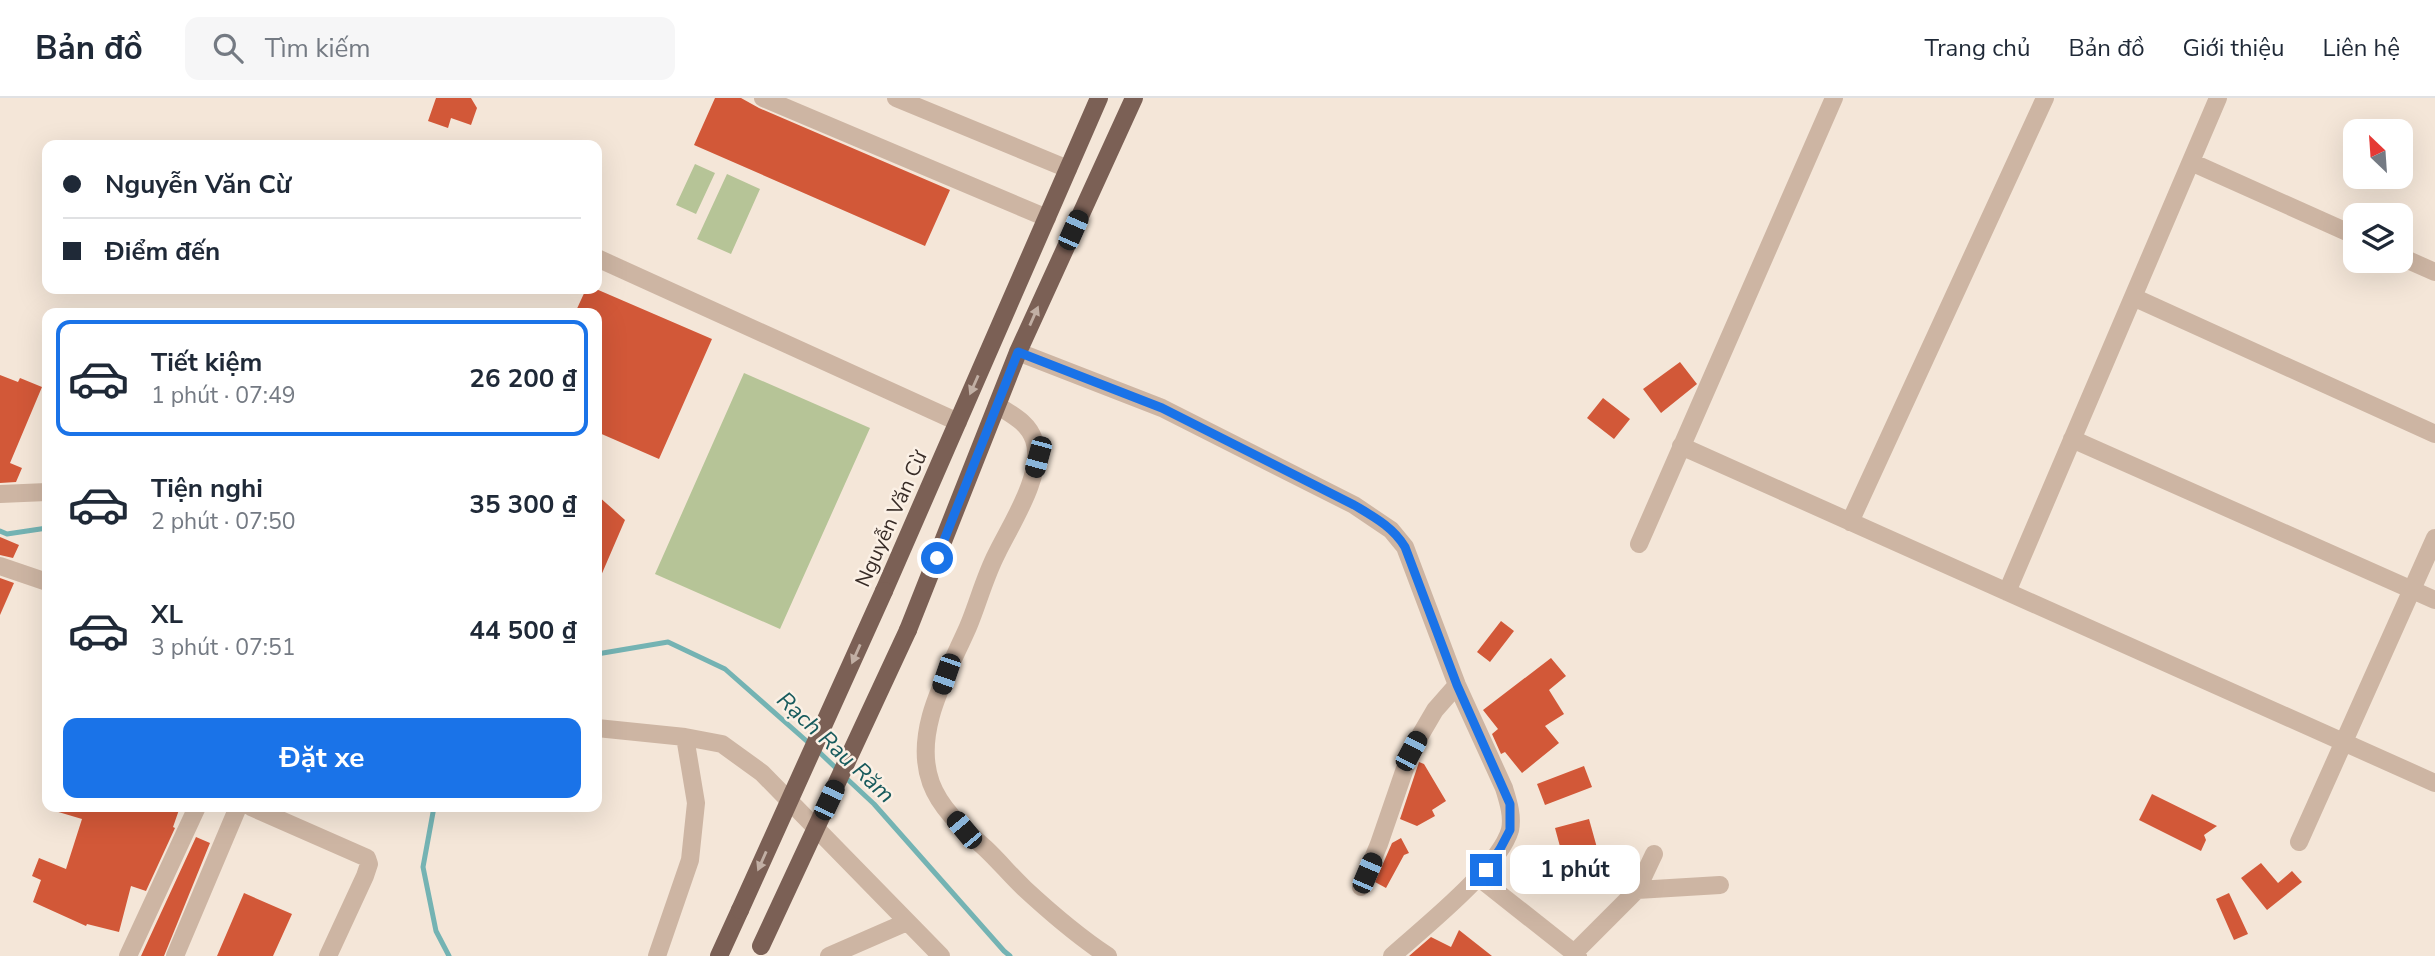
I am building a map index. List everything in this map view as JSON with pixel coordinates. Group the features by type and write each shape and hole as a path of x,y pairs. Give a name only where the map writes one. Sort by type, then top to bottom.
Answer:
{"main road":[{"name":"Nguyễn Văn Cừ","path":"719,956 884,592 1099,98"},
{"path":"759,951 908,630 1018,352 1133,98"},
{"path":"1068,169 1096,181"}],"street":[{"path":"763,98 1047,218"},
{"path":"896,98 918,102 1068,169"},
{"path":"1639,544 1834,98"},
{"path":"1850,522 2045,98"},
{"path":"2007,592 2218,98"},
{"path":"2191,162 2343,230"},
{"path":"602,260 958,422"},
{"path":"2413,262 2435,272"},
{"path":"2133,297 2435,434"},
{"path":"1018,352 1162,408 1354,505 1379,519 1399,537 1457,685 1510,804 1510,830 1500,849 1478,877 1392,956"},
{"path":"997,405 1028,425 1035,440 1038,457 1030,485 995,557 933,711 925,749 931,783 944,807 964,830 1025,889 1108,956"},
{"path":"2072,439 2435,600"},
{"path":"1681,446 2435,783"},
{"path":"0,494 42,492"},
{"path":"2299,842 2435,538"},
{"path":"0,566 42,581"},
{"path":"1361,887 1379,845 1411,751 1435,710 1457,685"},
{"path":"602,729 685,737 722,744 762,773 941,956"},
{"path":"657,956 690,860 696,803 685,737"},
{"path":"128,956 195,812"},
{"path":"175,956 236,812"},
{"path":"262,812 367,858 369,864 365,876 328,956"},
{"path":"1478,877 1576,954 1637,890 1654,854"},
{"path":"1637,890 1720,886"},
{"path":"829,956 907,922"}],"green space":[{"path":"695,164 715,173 696,214 676,205"},
{"path":"727,174 760,189 731,254 697,239"},
{"path":"744,373 870,428 780,629 655,574"}],"building":[{"path":"436,98 471,98 477,108 471,125 451,118 448,128 428,121"},
{"path":"715,98 741,98 950,190 925,246 694,145"},
{"path":"602,292 712,339 659,459 602,434 602,308 577,308 584,294 602,294"},
{"path":"1680,362 1697,384 1661,413 1643,389"},
{"path":"0,375 18,382 20,378 42,387 10,463 22,468 16,482 0,483"},
{"path":"1603,398 1630,419 1614,439 1587,418"},
{"path":"602,499 625,520 602,573"},
{"path":"0,537 19,545 13,558 0,555"},
{"path":"0,578 14,583 0,615"},
{"path":"1501,621 1514,631 1490,662 1477,652"},
{"path":"1551,658 1566,676 1549,690 1564,714 1545,726 1559,743 1522,773 1505,752 1501,754 1492,734 1498,729 1483,710"},
{"path":"1419,762 1424,764 1446,801 1432,810 1435,816 1417,826 1400,819"},
{"path":"1584,766 1592,787 1545,805 1537,784"},
{"path":"2152,794 2217,826 2204,835 2206,840 2201,851 2139,820"},
{"path":"58,812 178,812 173,827 175,828 146,891 131,886 119,932 87,924 86,926 33,902 41,880 32,876 39,858 66,869 82,819"},
{"path":"1589,819 1599,855 1565,865 1555,828"},
{"path":"196,837 210,843 164,956 141,956"},
{"path":"1401,838 1409,853 1404,855 1386,888 1375,882 1392,843"},
{"path":"2261,863 2278,883 2292,871 2302,882 2267,910 2241,878"},
{"path":"244,893 292,914 273,956 217,956"},
{"path":"2229,893 2248,934 2234,940 2216,899"},
{"path":"1459,930 1492,956 1409,956 1431,937 1451,947"}],"waterway":[{"name":"Rạch Rau Răm","path":"0,531 7,534 42,529"},
{"name":"Rạch Rau Răm","path":"602,653 668,642 725,669 810,744"},
{"name":"Rạch Rau Răm","path":"817,750 838,770"},
{"name":"Rạch Rau Răm","path":"845,777 874,804 1010,956"},
{"path":"433,812 423,867 436,931 449,956"}],"route":[{"path":"937,558 1018,352 1162,408 1379,519 1399,537 1405,547 1457,685 1510,804 1510,830 1486,870"}]}
